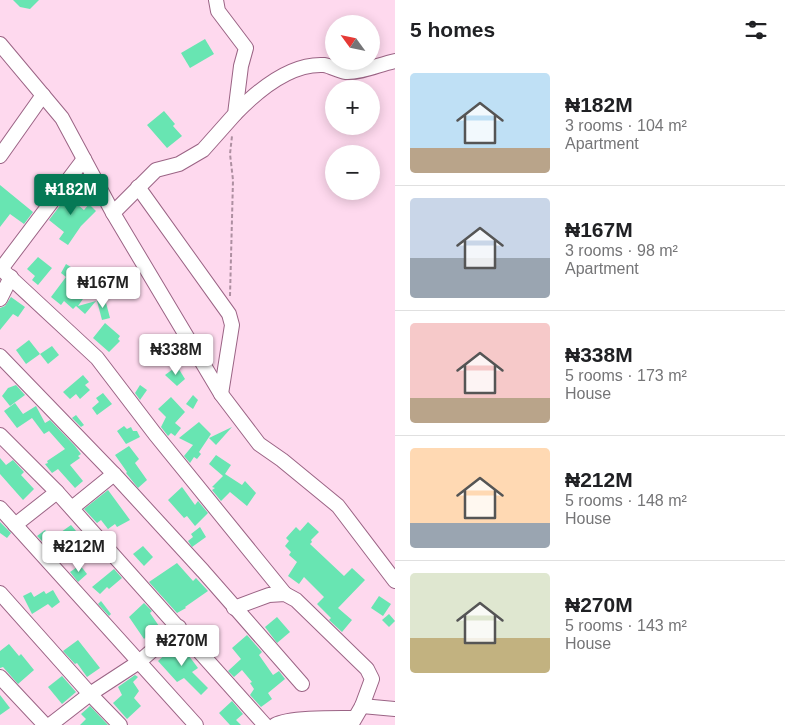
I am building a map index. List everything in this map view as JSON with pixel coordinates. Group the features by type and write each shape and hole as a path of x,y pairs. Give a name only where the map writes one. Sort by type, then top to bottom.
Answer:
{"street":[{"path":"216,0 218,10 246,48 241,66 235,114"},
{"path":"0,44 62,118 113,213 221,394 259,444 282,460 338,506 395,581"},
{"path":"113,213 156,170 179,164 203,150 252,95 279,78 304,66 325,65 345,72 395,61"},
{"path":"0,156 43,95"},
{"path":"0,299 4,271 84,159"},
{"path":"138,187 229,314 232,325 221,394"},
{"path":"4,271 97,358 150,427 286,594 296,600 367,669 372,679 362,706 352,721 294,720 280,722 276,725"},
{"path":"0,356 114,474 203,571 302,684"},
{"path":"0,435 72,508 265,725"},
{"path":"72,508 114,474"},
{"path":"15,525 57,492"},
{"path":"0,508 196,725"},
{"path":"0,593 120,725"},
{"path":"234,608 269,595 286,594"},
{"path":"50,725 90,694 139,662 179,627"},
{"path":"0,677 46,725"},
{"path":"362,706 395,709"}],"path":[{"path":"229,314 233,180 230,154 235,114"}],"building":[{"path":"13,0 39,0 30,9 20,7"},
{"path":"205,39 214,54 190,68 181,53"},
{"path":"164,111 182,136 167,148 147,125"},
{"path":"78,182 83,186 72,200 84,210 89,204 96,211 81,226 68,245 59,239 64,232 49,220"},
{"path":"0,185 33,212 24,224 10,214 0,227"},
{"path":"38,257 52,268 38,285 32,280 35,276 27,269"},
{"path":"66,264 95,282 78,306 96,301 85,314 76,306 73,309 64,301 61,305 51,297 66,277 61,273"},
{"path":"11,297 25,307 18,317 13,314 0,330 0,308 5,306"},
{"path":"105,299 110,318 102,320 97,301"},
{"path":"105,323 120,336 118,339 120,341 109,352 93,338"},
{"path":"29,340 40,354 26,364 16,350"},
{"path":"52,346 59,355 48,364 40,354"},
{"path":"177,366 185,379 177,386 165,375"},
{"path":"83,375 89,382 85,385 90,390 80,399 76,394 70,399 63,392"},
{"path":"16,385 25,395 10,406 2,396 8,388"},
{"path":"140,385 147,390 140,400 135,393"},
{"path":"103,393 112,404 97,415 92,408 99,402 96,398"},
{"path":"193,395 198,400 193,409 186,404"},
{"path":"171,397 185,412 175,423 181,428 175,436 171,433 168,436 161,427 166,417 158,409"},
{"path":"15,403 23,414 36,406 45,423 50,420 81,454 78,456 80,458 70,465 83,481 75,488 58,469 52,473 45,464 65,449 49,431 44,434 32,418 17,428 4,411"},
{"path":"76,415 84,425 81,427 72,418"},
{"path":"199,422 211,434 199,452 201,454 197,459 194,457 190,463 184,456 193,445 179,438"},
{"path":"124,426 127,429 131,427 133,431 137,431 140,437 126,444 117,431"},
{"path":"232,427 216,445 209,438"},
{"path":"129,446 139,459 135,463 147,480 138,488 115,455"},
{"path":"216,455 231,465 225,474 242,485 245,481 256,493 247,506 230,492 221,501 212,490 215,488 212,487 223,476 209,464"},
{"path":"0,458 6,465 13,460 24,472 21,475 34,489 23,500 0,474"},
{"path":"182,487 195,505 198,501 208,513 195,526 187,516 184,518 168,500"},
{"path":"108,490 130,520 117,527 115,524 108,529 101,520 97,523 84,509"},
{"path":"0,522 11,533 7,538 0,533"},
{"path":"308,522 319,532 311,540 310,544 344,576 352,568 365,580 338,608 352,620 342,632 329,620 331,618 317,604 324,597 304,577 299,584 288,576 297,562 289,555 291,552 285,546 289,541 286,538 296,527 300,531"},
{"path":"71,525 76,531 70,535 76,541 73,545 80,551 73,556 54,537"},
{"path":"200,527 206,537 192,547 188,541 193,537 191,534"},
{"path":"45,530 56,541 49,546 37,536"},
{"path":"143,546 153,557 144,566 133,554"},
{"path":"177,563 193,581 196,578 208,591 177,613 149,582"},
{"path":"80,565 87,574 78,582 70,572"},
{"path":"114,569 122,578 109,589 107,587 100,594 92,587"},
{"path":"53,590 60,602 52,608 48,604 32,614 23,596 31,592 34,597 44,591 46,594"},
{"path":"379,596 391,604 383,616 371,608"},
{"path":"101,601 111,614 109,616 98,604"},
{"path":"144,603 152,611 150,613 161,629 144,639 129,617"},
{"path":"389,614 395,621 389,627 382,620"},
{"path":"277,617 290,632 277,643 265,627"},
{"path":"247,635 262,652 259,655 273,675 279,671 285,679 268,693 272,699 261,707 250,695 254,689 250,683 252,682 242,670 234,677 228,671 241,659 232,648"},
{"path":"78,640 100,668 87,677 77,663 75,664 63,651"},
{"path":"177,640 198,668 192,672 208,688 201,695 184,678 177,682 158,661"},
{"path":"9,644 19,656 21,654 34,670 18,684 3,667 0,668 0,651"},
{"path":"135,675 138,677 133,682 139,691 134,698 141,706 127,719 113,703 122,695 118,687"},
{"path":"62,676 76,692 62,704 48,687"},
{"path":"0,695 10,708 0,715"},
{"path":"232,701 243,714 236,720 241,725 230,725 219,713"},
{"path":"90,706 108,725 80,725 86,719 81,714"}]}
